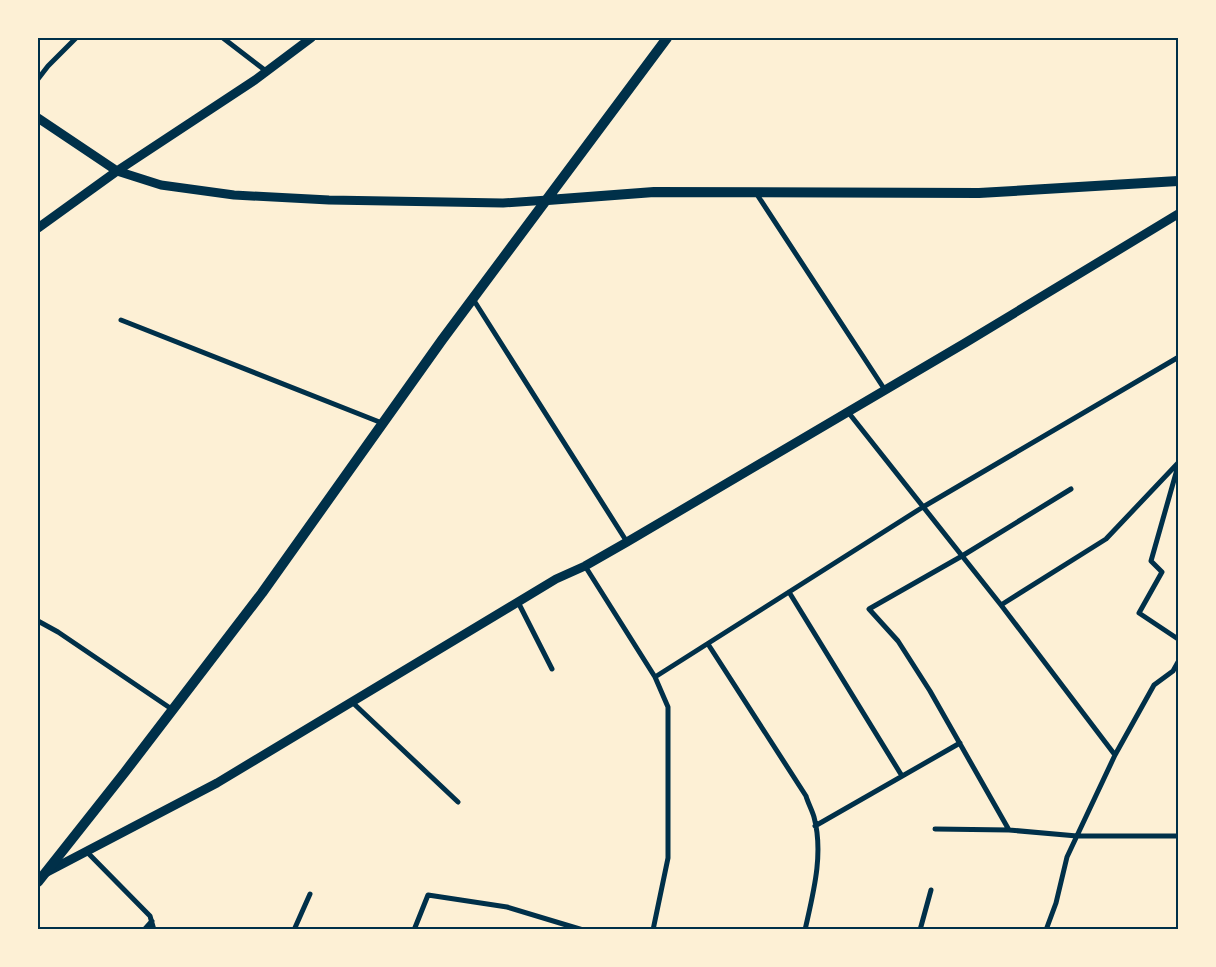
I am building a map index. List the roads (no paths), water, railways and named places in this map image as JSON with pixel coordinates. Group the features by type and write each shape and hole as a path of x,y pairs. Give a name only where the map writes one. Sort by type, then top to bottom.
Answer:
{"main road":[{"path":"38,882 262,593 382,423 667,38"},
{"path":"548,200 654,192 979,193 1178,181"}],"street":[{"path":"38,79 48,66 76,38"},
{"path":"223,38 266,71"},
{"path":"38,228 117,171 266,71 311,38"},
{"path":"38,118 117,171 161,185 234,195 358,200 503,203 548,200"},
{"path":"756,192 885,390"},
{"path":"45,873 217,783 556,579 585,566 627,542 1178,214"},
{"path":"473,299 627,542"},
{"path":"121,320 382,423"},
{"path":"655,677 923,507 1177,358 1178,360"},
{"path":"848,412 1001,605 1115,756"},
{"path":"1001,605 1106,539 1178,465"},
{"path":"1178,465 1151,561 1162,572 1139,613 1178,639"},
{"path":"1009,830 930,691 898,641 869,609 962,556 1071,489"},
{"path":"585,566 655,677 668,707 668,858 653,930"},
{"path":"789,592 902,776"},
{"path":"518,602 552,669"},
{"path":"38,621 58,632 173,710"},
{"path":"708,644 806,796 814,818 818,850 814,889 805,930"},
{"path":"1046,930 1056,903 1067,857 1115,756 1154,684 1174,671 1178,662"},
{"path":"352,702 458,802"},
{"path":"816,826 960,743"},
{"path":"935,829 1009,830 1077,836 1178,836"},
{"path":"86,851 150,916 154,930"},
{"path":"920,930 931,890"},
{"path":"294,930 310,894"},
{"path":"414,930 428,895 507,907 583,930"},
{"path":"144,930 152,921"}]}
